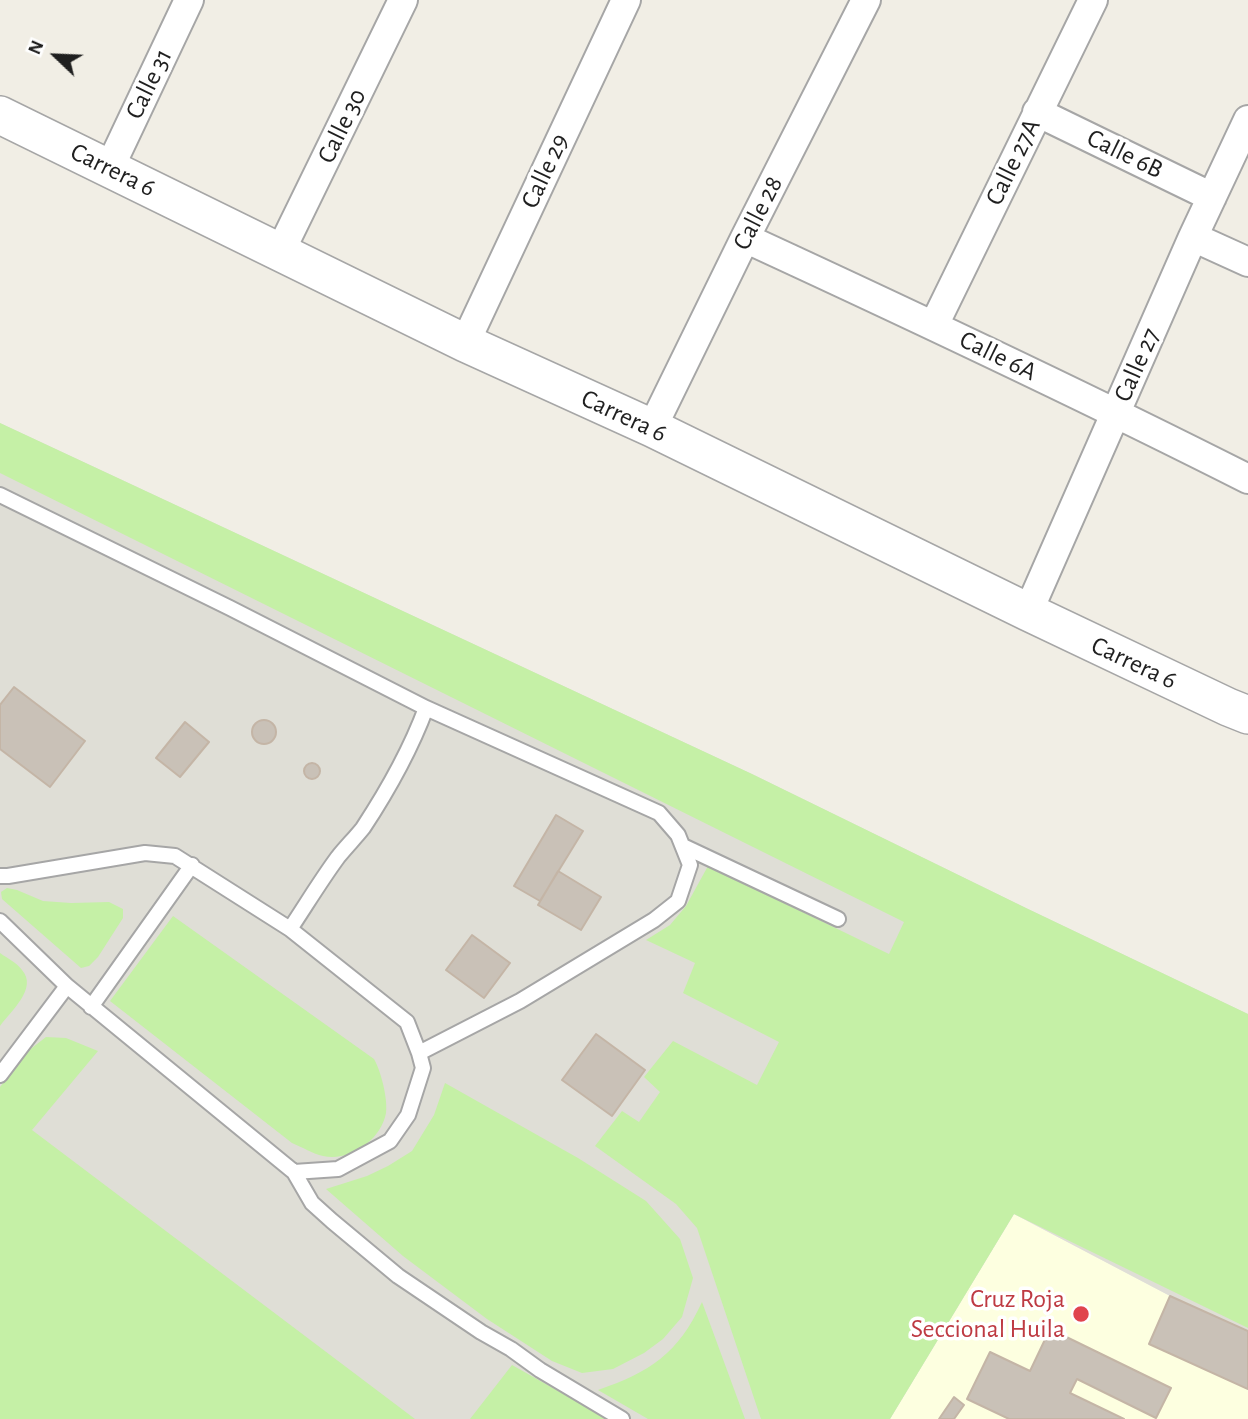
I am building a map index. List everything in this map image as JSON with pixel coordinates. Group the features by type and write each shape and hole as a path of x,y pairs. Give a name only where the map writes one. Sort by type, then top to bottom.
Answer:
{"street":[{"name":"Calle 31","path":"109,169 189,0"},
{"name":"Calle 30","path":"280,252 403,0"},
{"name":"Calle 29","path":"465,343 626,0"},
{"name":"Calle 28","path":"652,428 866,0"},
{"name":"Calle 27A","path":"934,325 1093,0"},
{"name":"Calle 6B","path":"1037,112 1212,197"},
{"name":"Carrera 6","path":"0,115 465,343 652,428 1028,612 1248,715"},
{"name":"Calle 27","path":"1028,612 1193,237 1248,120"},
{"path":"1193,237 1248,262"},
{"name":"Calle 6A","path":"745,238 1116,412 1248,479"}],"lane":[{"path":"0,495 426,708 659,813 678,835 690,865 678,901 654,920 520,1001 419,1053"},
{"path":"290,929 320,882 361,830 386,792 411,745 426,708"},
{"path":"683,846 838,919"},
{"path":"0,876 145,853 175,856 290,929 407,1022 423,1068 408,1115 390,1141 338,1169 294,1172"},
{"path":"91,1007 192,865"},
{"path":"0,921 91,1007 294,1172 313,1203 398,1276 540,1370 622,1419"},
{"path":"0,1075 67,986"}],"shaded area":[{"path":"0,423 752,774 1248,1014 1248,1331 1170,1296 1014,1214 890,1419 0,1419"},
{"name":"Cruz Roja Seccional Huila","path":"1014,1214 1170,1296 1248,1331 1248,1419 890,1419"}],"green space":[{"path":"0,423 752,774 1248,1014 1248,1328 1014,1214 890,1419 761,1419 697,1228 676,1204 595,1146 622,1111 639,1122 660,1092 644,1077 673,1041 757,1085 779,1042 683,993 695,963 646,940 670,925 686,906 708,866 889,954 904,922 0,473"},
{"path":"7,888 43,901 109,902 123,909 123,918 98,957 89,966 81,968 2,899 1,892"},
{"path":"173,916 374,1059 383,1085 386,1113 378,1132 363,1147 344,1156 333,1157 319,1155 292,1143 110,1001"},
{"path":"0,953 20,967 27,984 21,999 0,1026"},
{"path":"46,1037 66,1038 98,1051 32,1130 415,1419 0,1419 0,1087 28,1051"},
{"path":"445,1083 578,1158 646,1201 680,1239 693,1278 682,1317 663,1339 644,1353 613,1369 582,1373 552,1361 487,1319 403,1256 326,1189 367,1176 412,1151 434,1115"},
{"path":"702,1302 745,1419 648,1419 598,1390 633,1376 660,1359 683,1335"},
{"path":"512,1365 608,1419 470,1419"}],"building":[{"path":"14,687 85,741 50,787 0,749 0,705"},
{"path":"264,720 272,724 276,732 272,740 264,744 256,740 252,732 256,724"},
{"path":"185,722 209,742 180,777 156,758"},
{"path":"312,763 318,765 318,777 312,779 306,777 304,771 306,765"},
{"path":"556,815 583,831 540,901 514,886"},
{"path":"558,871 601,897 581,930 538,905"},
{"path":"472,935 510,963 484,998 446,970"},
{"path":"596,1034 645,1070 612,1116 562,1080"},
{"path":"1170,1296 1248,1331 1248,1389 1149,1344"},
{"path":"1050,1329 1171,1388 1156,1418 1077,1379 1070,1393 1124,1419 1009,1419 967,1399 990,1352 1030,1371"},
{"path":"954,1397 964,1405 954,1419 939,1419"}],"place":[{"name":"Cruz Roja Seccional Huila","path":"1081,1314"}]}
